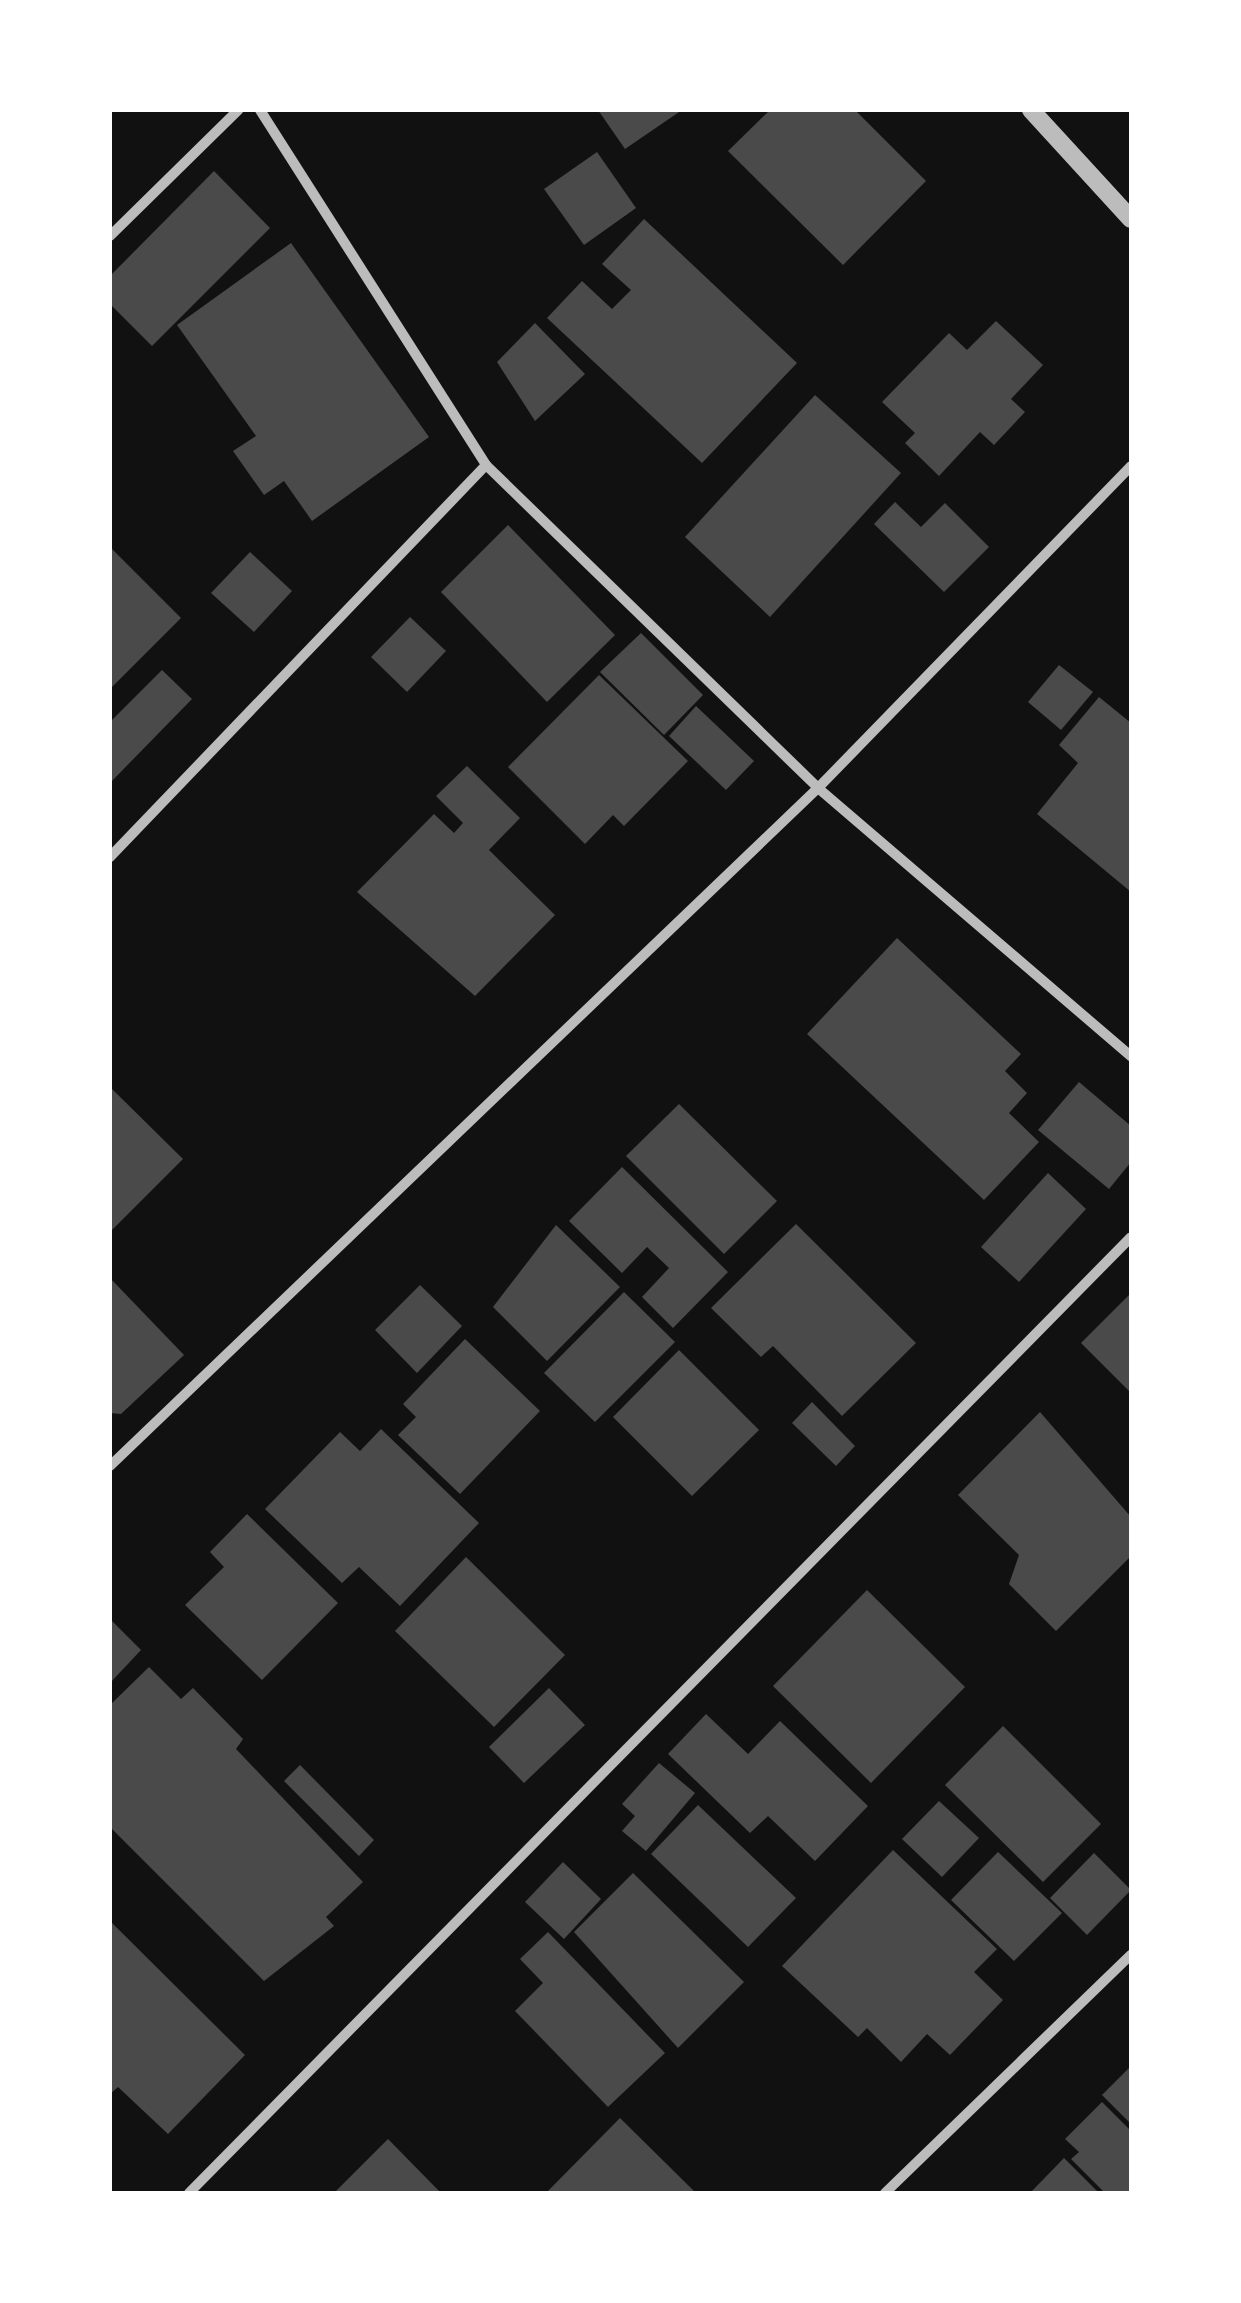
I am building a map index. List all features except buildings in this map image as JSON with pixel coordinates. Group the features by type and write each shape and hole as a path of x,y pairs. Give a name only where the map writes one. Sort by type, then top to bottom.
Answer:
{"street":[{"path":"110,236 238,110"},
{"path":"260,110 486,464 818,788 1131,1056"},
{"path":"1031,110 1131,218"},
{"path":"110,857 486,464"},
{"path":"110,1466 818,788 1131,466"},
{"path":"189,2193 1131,1236"},
{"path":"885,2193 1131,1955"}]}
